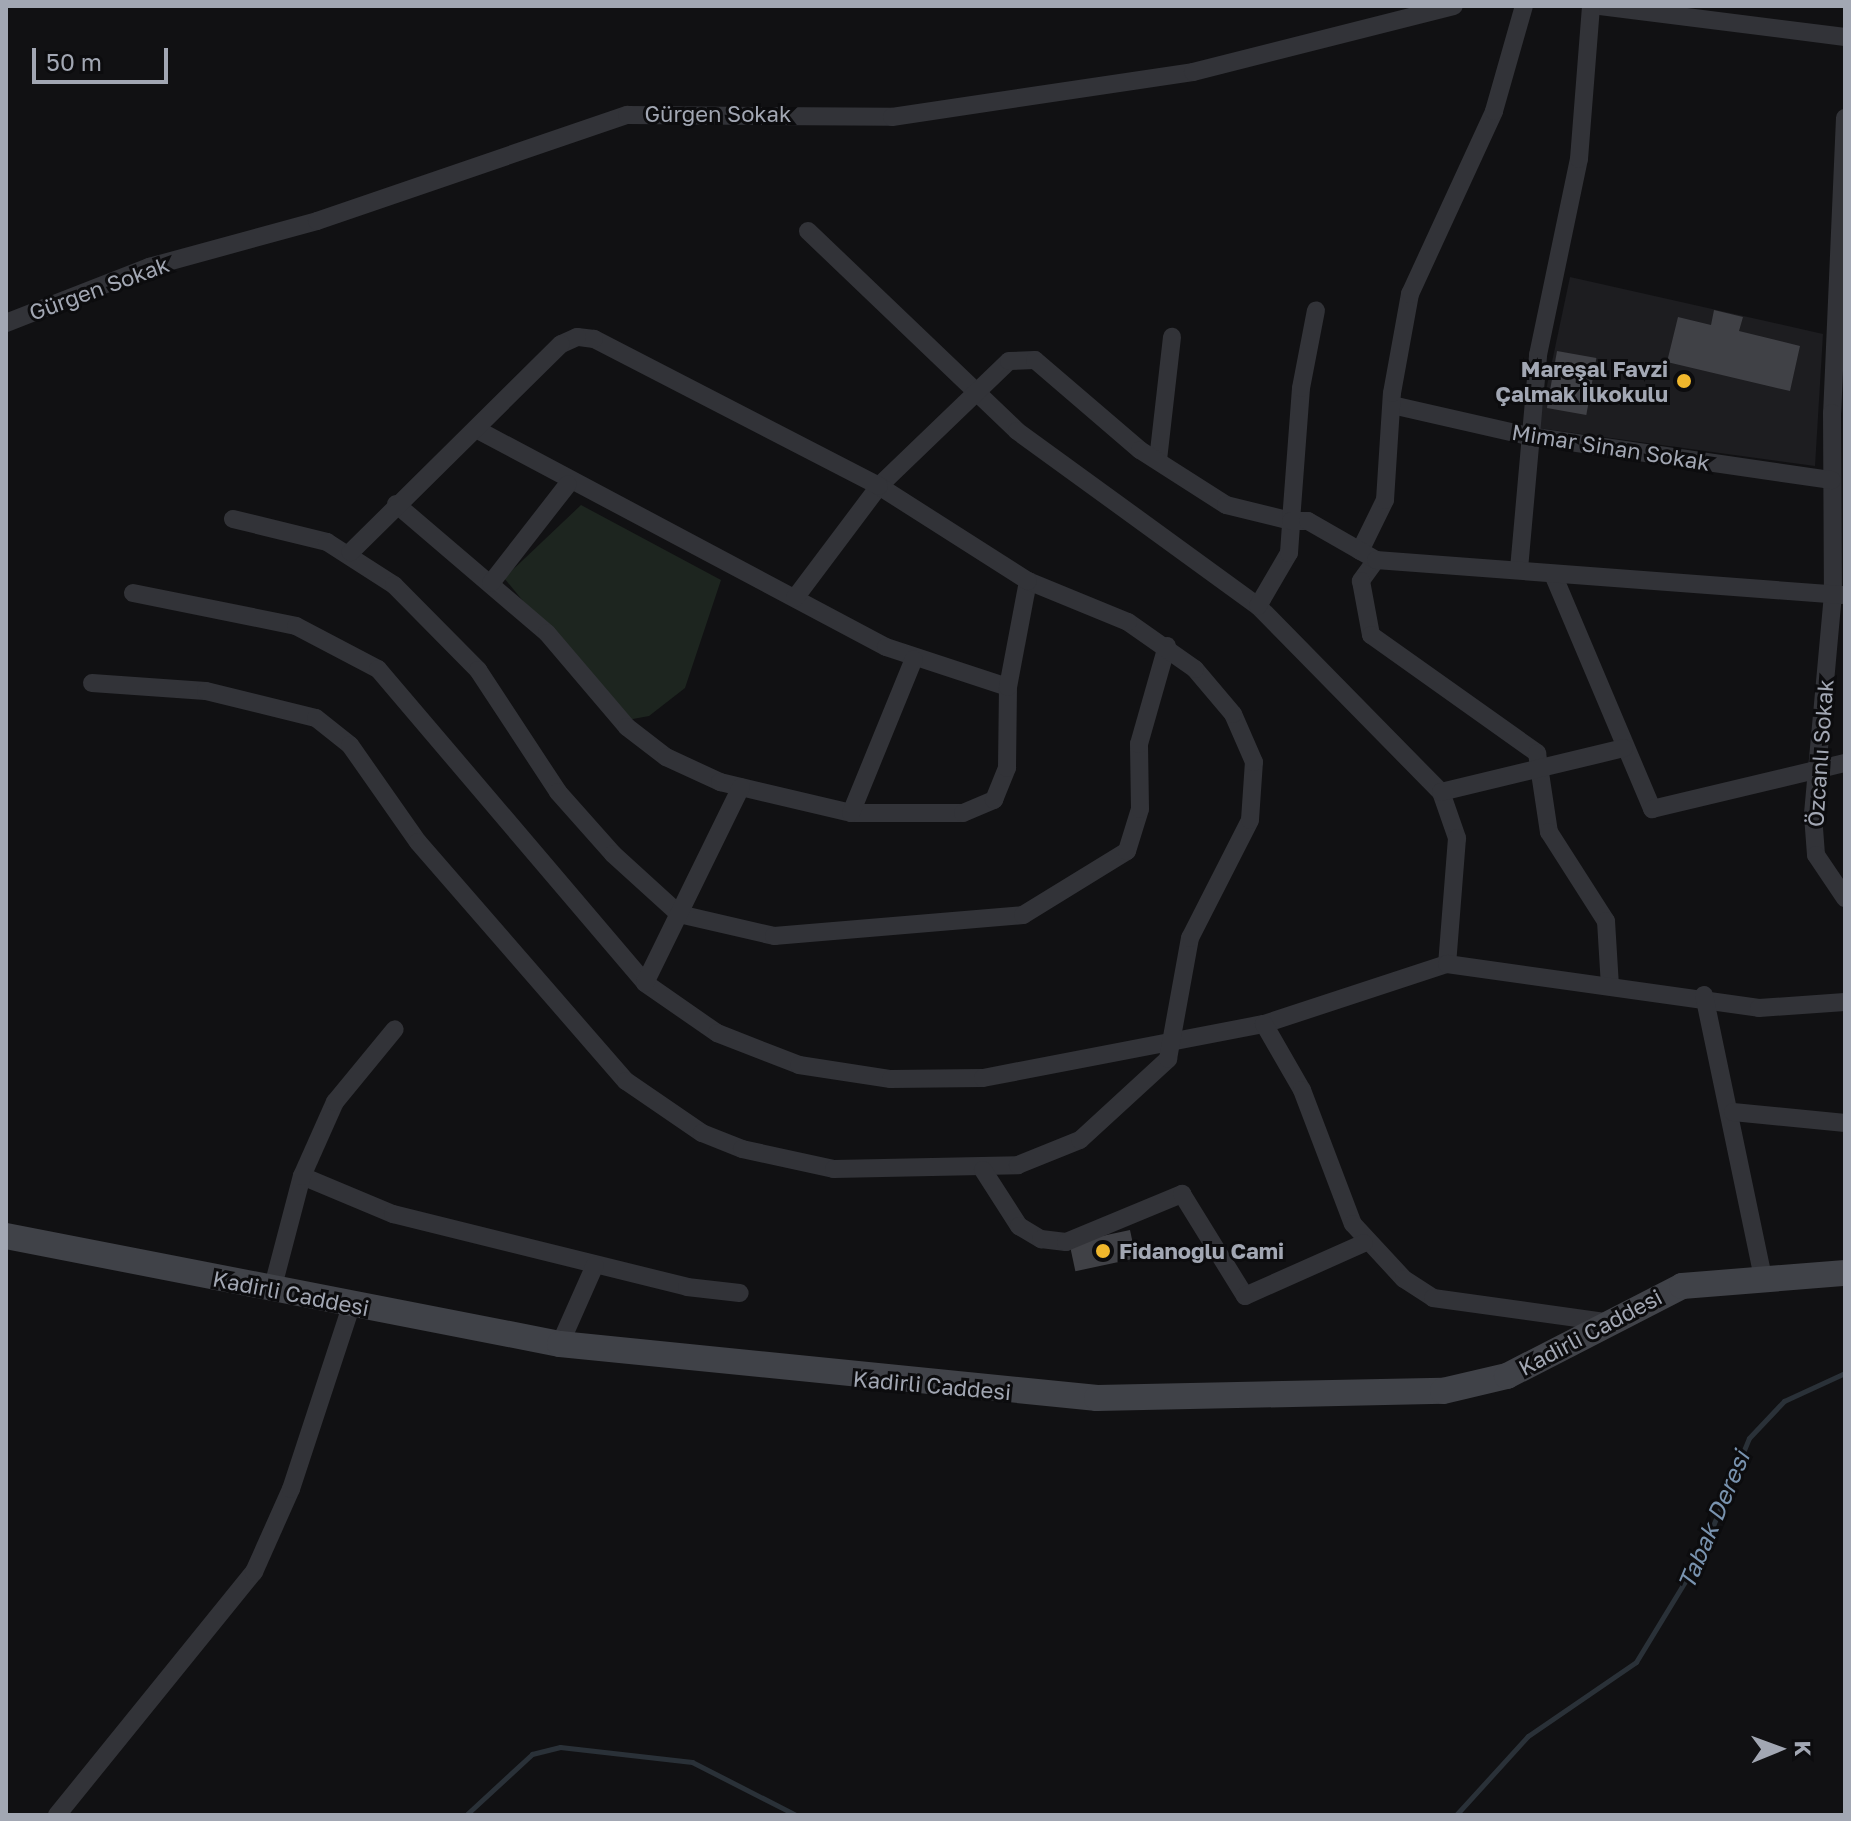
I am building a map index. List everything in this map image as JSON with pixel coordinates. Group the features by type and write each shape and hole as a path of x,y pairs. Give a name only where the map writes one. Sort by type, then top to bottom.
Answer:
{"main road":[{"name":"Kadirli Caddesi","path":"6,1236 351,1306 560,1344 1019,1393 1179,1397 1465,1387 1507,1376 1606,1322 1682,1286 1763,1277 1845,1273"}],"street":[{"name":"Gürgen Sokak","path":"6,323 149,267 317,221 627,115 892,117 1193,72 1454,6"},
{"path":"1524,6 1494,111 1410,294 1392,405 1385,500 1361,581 1371,635 1537,753 1544,770 1549,832 1606,921 1610,986"},
{"path":"1519,569 1529,436 1579,159 1591,6"},
{"path":"1600,6 1845,37"},
{"name":"Özcanlı Sokak","path":"1845,118 1838,459 1832,480 1839,595 1815,768 1816,855 1845,898"},
{"path":"808,231 977,388 1017,431 1258,606 1441,792 1457,838 1447,964"},
{"path":"1258,606 1289,553 1301,388 1316,310"},
{"path":"1158,460 1172,337"},
{"path":"92,683 206,691 316,718 350,745 418,842 626,1081 702,1133 788,1163 834,1169 983,1170 1080,1140 1157,1074 1172,1044 1190,938 1250,820 1256,790 1254,762 1233,714 1167,646 1028,581 879,486 594,339 561,344 396,504 351,552"},
{"path":"795,598 879,486 977,388 1009,361 1035,360 1158,460 1226,505 1291,521 1308,521 1368,555 1519,569 1555,579 1739,582 1839,595"},
{"name":"Mimar Sinan Sokak","path":"1392,405 1529,436 1832,480"},
{"path":"476,429 568,484 914,659 1008,687"},
{"path":"491,583 568,484"},
{"path":"396,504 491,583 641,739 694,773 851,813 963,813 994,800 1007,768 1008,687 1028,581"},
{"path":"233,519 351,552 429,616 478,670 584,827 679,914 774,936 1023,915 1127,851 1140,809 1139,744 1167,646"},
{"path":"1555,579 1652,809 1845,763"},
{"path":"133,593 296,626 378,669 645,983 760,1053 844,1075 983,1078 1172,1044 1264,1024 1447,964 1704,995 1759,1008 1845,1002"},
{"path":"851,813 914,659"},
{"path":"1441,792 1544,770 1624,748"},
{"path":"645,983 741,787"},
{"path":"1704,995 1733,1112 1763,1277"},
{"path":"1264,1024 1302,1090 1364,1243 1433,1298 1606,1322"},
{"path":"272,1290 302,1176 335,1102 395,1029"},
{"path":"1733,1112 1845,1123"},
{"path":"983,1170 1019,1226 1041,1239 1066,1242 1182,1194 1245,1296 1364,1243"},
{"path":"302,1176 393,1214 595,1265 740,1293"},
{"path":"560,1344 595,1265"},
{"path":"57,1815 254,1572 291,1489 351,1306"}],"shaded area":[{"name":"Mareşal Favzi Çalmak İlkokulu","path":"1570,277 1823,334 1815,466 1538,428"},
{"path":"581,505 721,580 685,688 649,716 622,721 504,578"}],"building":[{"path":"1714,310 1743,317 1739,331 1800,346 1790,391 1667,362 1678,317 1711,325"},
{"path":"1557,351 1596,358 1586,415 1547,408"},
{"name":"Fidanoğlu Cami","path":"1130,1230 1136,1258 1075,1271 1069,1243"}],"waterway":[{"name":"Tabak Deresi","path":"1456,1815 1528,1736 1636,1662 1701,1555 1749,1438 1784,1401 1845,1373"},
{"name":"Tabak Deresi","path":"466,1815 532,1754 560,1747 692,1762 796,1815"}],"place":[{"name":"Mareşal Favzi Çalmak İlkokulu","path":"1684,381"},
{"name":"Fidanoğlu Cami","path":"1103,1251"}]}
